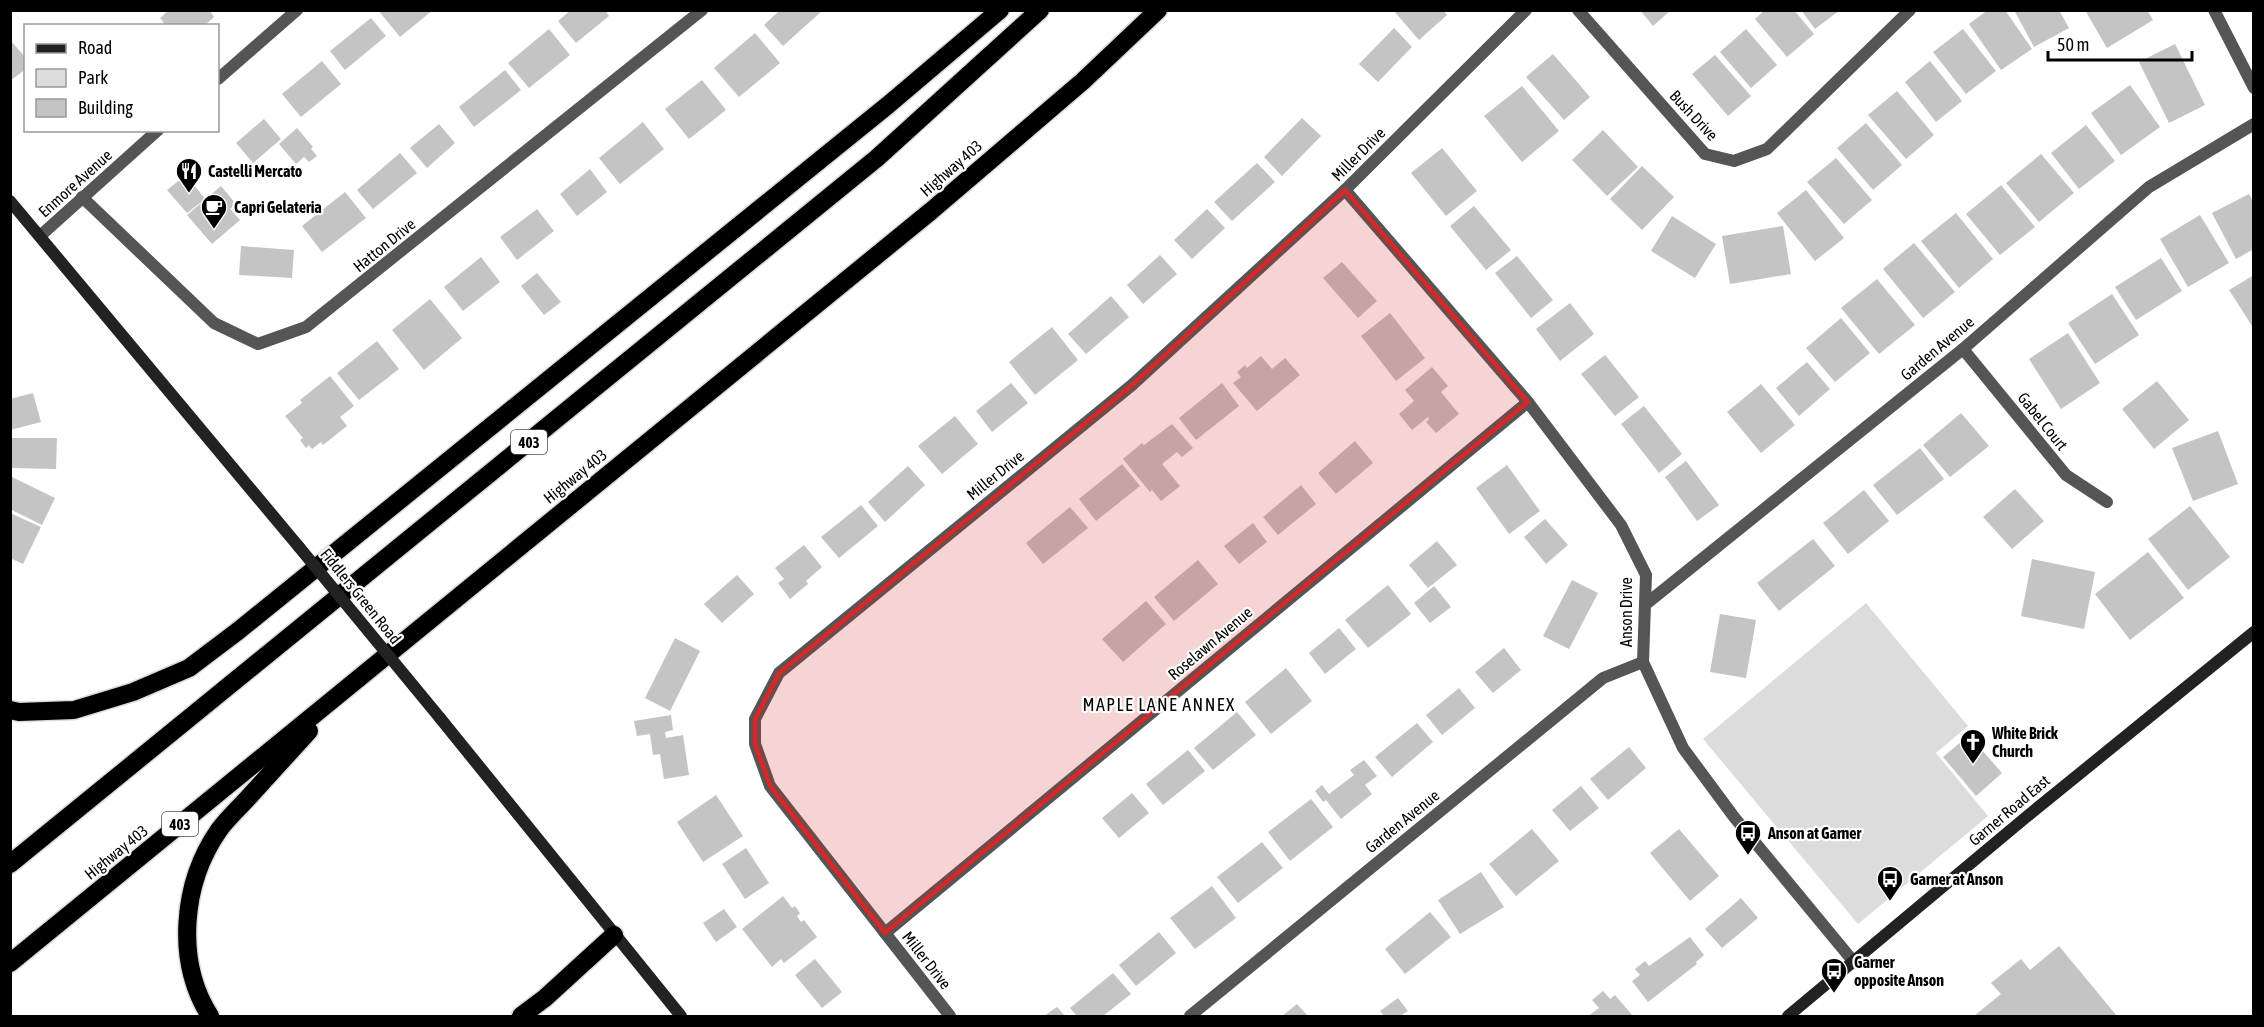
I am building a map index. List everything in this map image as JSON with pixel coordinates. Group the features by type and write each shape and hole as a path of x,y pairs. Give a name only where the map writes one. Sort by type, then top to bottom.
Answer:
{"highway":[{"path":"10,710 19,712 74,710 133,692 189,668 238,632 888,105 1000,10"},
{"name":"403","path":"10,864 877,158 1040,10"},
{"name":"Highway 403","path":"10,963 931,211 1083,81 1158,10"},
{"path":"210,1017 198,999 189,967 186,934 201,864 220,829 350,686"},
{"path":"521,1017 614,935"}],"main road":[{"name":"Fiddlers Green Road","path":"10,201 440,718 681,1017"},
{"name":"Garner Road East","path":"1788,1017 2253,632"}],"street":[{"path":"219,78 297,10"},
{"name":"Hatton Drive","path":"82,197 214,323 258,344 306,327 702,10"},
{"name":"Miller Drive","path":"950,1017 770,786 754,744 755,719 780,673 1132,385 1345,190 1526,10"},
{"name":"Bush Drive","path":"1578,10 1705,154 1734,161 1767,148 1910,10"},
{"path":"2214,10 2253,88"},
{"name":"Garden Avenue","path":"1646,604 1963,349 2149,187 2253,124"},
{"name":"Enmore Avenue","path":"40,236 156,132"},
{"name":"Anson Drive","path":"1345,190 1528,402 1621,525 1646,575 1643,662 1683,748 1734,818 1853,961"},
{"name":"Gabel Court","path":"1963,349 2066,475 2108,502"},
{"name":"Roselawn Avenue","path":"885,933 1528,402"},
{"name":"Garden Avenue","path":"1190,1017 1603,678 1643,662"}],"highlighted area":[{"path":"1345,190 1528,402 885,933 770,786 755,744 755,719 779,673 1132,385"}],"green space":[{"path":"1866,603 1968,726 1936,753 1988,816 1858,924 1703,739"}],"building":[{"path":"169,10 209,10 214,17 206,24 164,24 160,18"},
{"path":"378,10 433,10 400,37"},
{"path":"571,10 605,10 609,16 576,43 558,21"},
{"path":"780,10 823,10 783,46 764,25"},
{"path":"1393,10 1443,10 1447,15 1419,40"},
{"path":"1640,10 1671,10 1653,26"},
{"path":"1765,10 1794,10 1814,34 1787,57 1755,19"},
{"path":"1801,10 1840,10 1815,29"},
{"path":"1988,10 2005,10 2032,49 2001,70 1969,24"},
{"path":"2014,10 2059,10 2069,28 2034,47"},
{"path":"2085,10 2147,10 2153,20 2107,48"},
{"path":"371,18 386,36 345,70 330,51"},
{"path":"1394,28 1412,47 1378,82 1359,64"},
{"path":"549,29 570,55 529,88 508,63"},
{"path":"1746,29 1777,65 1751,88 1720,52"},
{"path":"1963,29 1996,71 1966,94 1933,52"},
{"path":"755,33 780,63 739,97 714,68"},
{"path":"10,40 24,56 24,70 10,81"},
{"path":"2175,44 2205,105 2169,123 2139,62"},
{"path":"1553,54 1590,97 1564,120 1526,77"},
{"path":"1715,55 1751,96 1728,116 1692,74"},
{"path":"322,61 341,84 301,117 282,94"},
{"path":"1930,61 1962,101 1936,122 1905,82"},
{"path":"505,70 521,90 474,127 459,107"},
{"path":"702,80 726,110 689,139 665,109"},
{"path":"2130,85 2160,127 2121,155 2091,113"},
{"path":"1522,86 1559,131 1522,162 1484,116"},
{"path":"1897,91 1934,135 1906,159 1868,115"},
{"path":"1302,118 1321,136 1282,176 1264,157"},
{"path":"264,119 281,139 253,163 236,143"},
{"path":"643,122 664,149 620,184 599,158"},
{"path":"1866,123 1902,165 1873,190 1837,148"},
{"path":"439,124 455,143 427,168 410,148"},
{"path":"2086,125 2115,161 2079,189 2051,153"},
{"path":"297,128 313,147 311,149 317,156 309,162 304,157 296,164 279,144"},
{"path":"1603,130 1638,167 1607,196 1572,160"},
{"path":"1442,148 1477,191 1446,216 1411,173"},
{"path":"400,153 417,173 373,209 357,190"},
{"path":"2041,154 2074,193 2039,222 2006,183"},
{"path":"1836,158 1872,200 1844,224 1807,182"},
{"path":"1257,163 1275,182 1232,221 1214,202"},
{"path":"1642,166 1674,197 1642,230 1610,199"},
{"path":"590,169 607,192 577,216 560,194"},
{"path":"186,175 205,199 187,213 167,190"},
{"path":"2001,185 2035,227 2000,255 1966,214"},
{"path":"221,186 236,204 230,209 240,220 212,244 187,215"},
{"path":"1806,190 1844,238 1815,261 1777,213"},
{"path":"345,192 366,218 322,252 302,226"},
{"path":"2249,194 2254,203 2254,249 2236,259 2212,213"},
{"path":"1474,206 1511,250 1486,270 1450,226"},
{"path":"537,209 554,231 517,260 500,237"},
{"path":"1207,209 1225,228 1192,259 1174,240"},
{"path":"1956,213 1993,259 1959,288 1921,241"},
{"path":"2200,215 2229,263 2188,287 2160,239"},
{"path":"1672,216 1716,244 1695,278 1651,251"},
{"path":"1783,226 1791,274 1730,284 1722,236"},
{"path":"1914,243 1955,292 1923,318 1883,269"},
{"path":"241,246 294,250 292,278 239,275"},
{"path":"1160,255 1177,274 1143,304 1127,285"},
{"path":"1517,256 1553,300 1531,318 1495,273"},
{"path":"481,257 500,282 463,311 444,287"},
{"path":"2161,258 2182,291 2136,320 2115,287"},
{"path":"1342,262 1377,301 1358,318 1323,278"},
{"path":"537,273 561,302 544,315 521,286"},
{"path":"2254,275 2254,329 2229,290"},
{"path":"1877,279 1915,325 1879,354 1841,308"},
{"path":"2112,294 2139,335 2095,364 2068,323"},
{"path":"1111,296 1129,317 1086,354 1068,334"},
{"path":"430,299 462,338 424,370 392,330"},
{"path":"1570,303 1594,334 1560,361 1536,329"},
{"path":"1390,313 1425,358 1396,381 1361,336"},
{"path":"1841,318 1870,353 1835,382 1806,348"},
{"path":"1052,327 1078,360 1035,395 1009,362"},
{"path":"2068,333 2100,383 2061,409 2029,359"},
{"path":"377,341 399,369 359,400 337,373"},
{"path":"1605,355 1639,397 1615,416 1581,374"},
{"path":"1261,356 1272,369 1285,358 1300,375 1257,411 1233,383 1241,377 1237,372 1245,365 1247,368"},
{"path":"1807,362 1830,389 1799,416 1776,388"},
{"path":"1432,367 1448,386 1441,392 1459,414 1436,433 1426,422 1428,417 1412,430 1399,414 1414,401 1405,390"},
{"path":"330,376 354,406 340,417 347,426 323,445 321,442 312,449 309,445 306,448 300,440 303,438 285,416 302,403 300,400"},
{"path":"2157,381 2189,420 2154,449 2122,409"},
{"path":"1011,383 1028,403 992,432 976,411"},
{"path":"1222,383 1239,406 1196,440 1179,418"},
{"path":"1761,384 1795,425 1761,453 1727,412"},
{"path":"33,393 41,422 10,430 10,399"},
{"path":"1644,406 1682,454 1659,473 1621,424"},
{"path":"1961,413 1989,446 1950,477 1923,445"},
{"path":"955,416 978,444 942,474 918,446"},
{"path":"1172,424 1193,448 1182,457 1177,452 1162,464 1180,486 1161,501 1152,490 1150,492 1123,459 1142,443 1144,445"},
{"path":"2218,431 2238,484 2193,501 2172,448"},
{"path":"10,438 57,438 56,469 10,468"},
{"path":"1355,441 1373,463 1336,494 1318,473"},
{"path":"1920,448 1944,479 1897,515 1873,485"},
{"path":"1686,461 1719,505 1697,521 1665,477"},
{"path":"1122,464 1140,486 1096,521 1079,499"},
{"path":"1507,465 1540,511 1509,534 1476,488"},
{"path":"908,466 925,485 885,522 868,502"},
{"path":"10,476 55,498 42,525 10,509"},
{"path":"1301,485 1316,504 1278,535 1263,517"},
{"path":"2015,489 2044,521 2012,549 1983,517"},
{"path":"1864,490 1889,521 1848,554 1823,523"},
{"path":"861,505 878,526 839,558 821,537"},
{"path":"2190,506 2230,557 2188,590 2148,539"},
{"path":"1070,507 1088,528 1043,564 1026,543"},
{"path":"10,513 41,527 23,564 10,558"},
{"path":"1545,519 1568,545 1546,564 1524,537"},
{"path":"1253,523 1267,542 1239,564 1224,546"},
{"path":"1813,539 1835,566 1779,611 1757,583"},
{"path":"1437,541 1457,565 1428,588 1409,565"},
{"path":"804,545 822,567 806,581 808,584 790,599 778,583 784,579 775,568"},
{"path":"2148,552 2184,598 2130,640 2095,594"},
{"path":"2032,559 2095,572 2084,629 2021,616"},
{"path":"1198,560 1218,584 1174,621 1154,597"},
{"path":"737,575 754,594 722,623 704,604"},
{"path":"1572,580 1598,593 1569,649 1543,636"},
{"path":"1388,585 1411,614 1368,648 1345,620"},
{"path":"1434,586 1451,607 1430,623 1414,603"},
{"path":"1146,601 1166,624 1123,662 1102,639"},
{"path":"1720,614 1756,620 1746,678 1710,672"},
{"path":"1339,628 1356,649 1325,674 1309,653"},
{"path":"675,638 700,651 670,711 645,698"},
{"path":"1504,648 1521,670 1493,693 1475,672"},
{"path":"1286,668 1312,701 1271,734 1245,702"},
{"path":"1459,688 1475,708 1442,735 1426,715"},
{"path":"1237,712 1256,735 1213,770 1194,748"},
{"path":"671,715 673,730 665,732 666,738 683,735 689,775 664,779 660,754 653,755 650,734 637,736 634,721"},
{"path":"1417,723 1433,742 1392,777 1375,757"},
{"name":"White Brick Church","path":"1969,735 2002,773 1976,796 1943,757"},
{"path":"1629,747 1646,768 1608,800 1590,779"},
{"path":"1188,750 1205,771 1163,805 1146,784"},
{"path":"1364,760 1377,776 1365,785 1372,794 1341,819 1326,800 1323,802 1315,791 1322,785 1329,794 1354,775 1350,770"},
{"path":"1581,786 1599,808 1570,831 1552,810"},
{"path":"1132,793 1149,813 1119,838 1102,818"},
{"path":"716,795 743,836 703,862 677,822"},
{"path":"1311,799 1333,827 1290,861 1268,832"},
{"path":"1532,829 1559,861 1516,896 1489,864"},
{"path":"1679,829 1719,876 1690,901 1650,853"},
{"path":"1262,842 1283,868 1238,903 1217,877"},
{"path":"746,848 769,883 745,899 722,864"},
{"path":"1481,872 1504,907 1460,934 1438,900"},
{"path":"1212,886 1236,918 1195,949 1170,918"},
{"path":"783,896 792,908 795,906 800,913 797,916 801,922 804,920 817,937 784,963 781,959 772,967 742,929"},
{"path":"1741,898 1758,918 1722,948 1705,929"},
{"path":"724,909 737,927 716,942 703,923"},
{"path":"1430,912 1451,937 1405,974 1385,949"},
{"path":"1159,932 1176,953 1136,986 1119,965"},
{"path":"1690,937 1704,955 1696,962 1697,964 1648,1002 1632,981 1640,975 1635,969 1645,961 1649,966"},
{"path":"2059,946 2117,1016 1974,1016 2001,994 1991,983 2021,959 2030,970"},
{"path":"815,959 842,992 822,1008 795,975"},
{"path":"1113,973 1131,994 1103,1016 1077,1016 1070,1008"},
{"path":"1603,991 1610,999 1615,995 1633,1016 1588,1016 1599,1008 1592,1000"},
{"path":"1398,998 1408,1011 1400,1016 1384,1016 1380,1011"},
{"path":"1297,1004 1308,1016 1282,1016"},
{"path":"1057,1007 1065,1016 1044,1016"}],"place":[{"name":"Castelli Mercato","path":"189,194"},
{"name":"Capri Gelateria","path":"214,230"},
{"name":"White Brick Church","path":"1973,765"},
{"name":"Anson at Garner","path":"1748,856"},
{"name":"Garner at Anson","path":"1890,902"},
{"name":"Garner opposite Anson","path":"1834,994"}],"district":[{"name":"MAPLE LANE ANNEX","path":"1159,704"}]}
